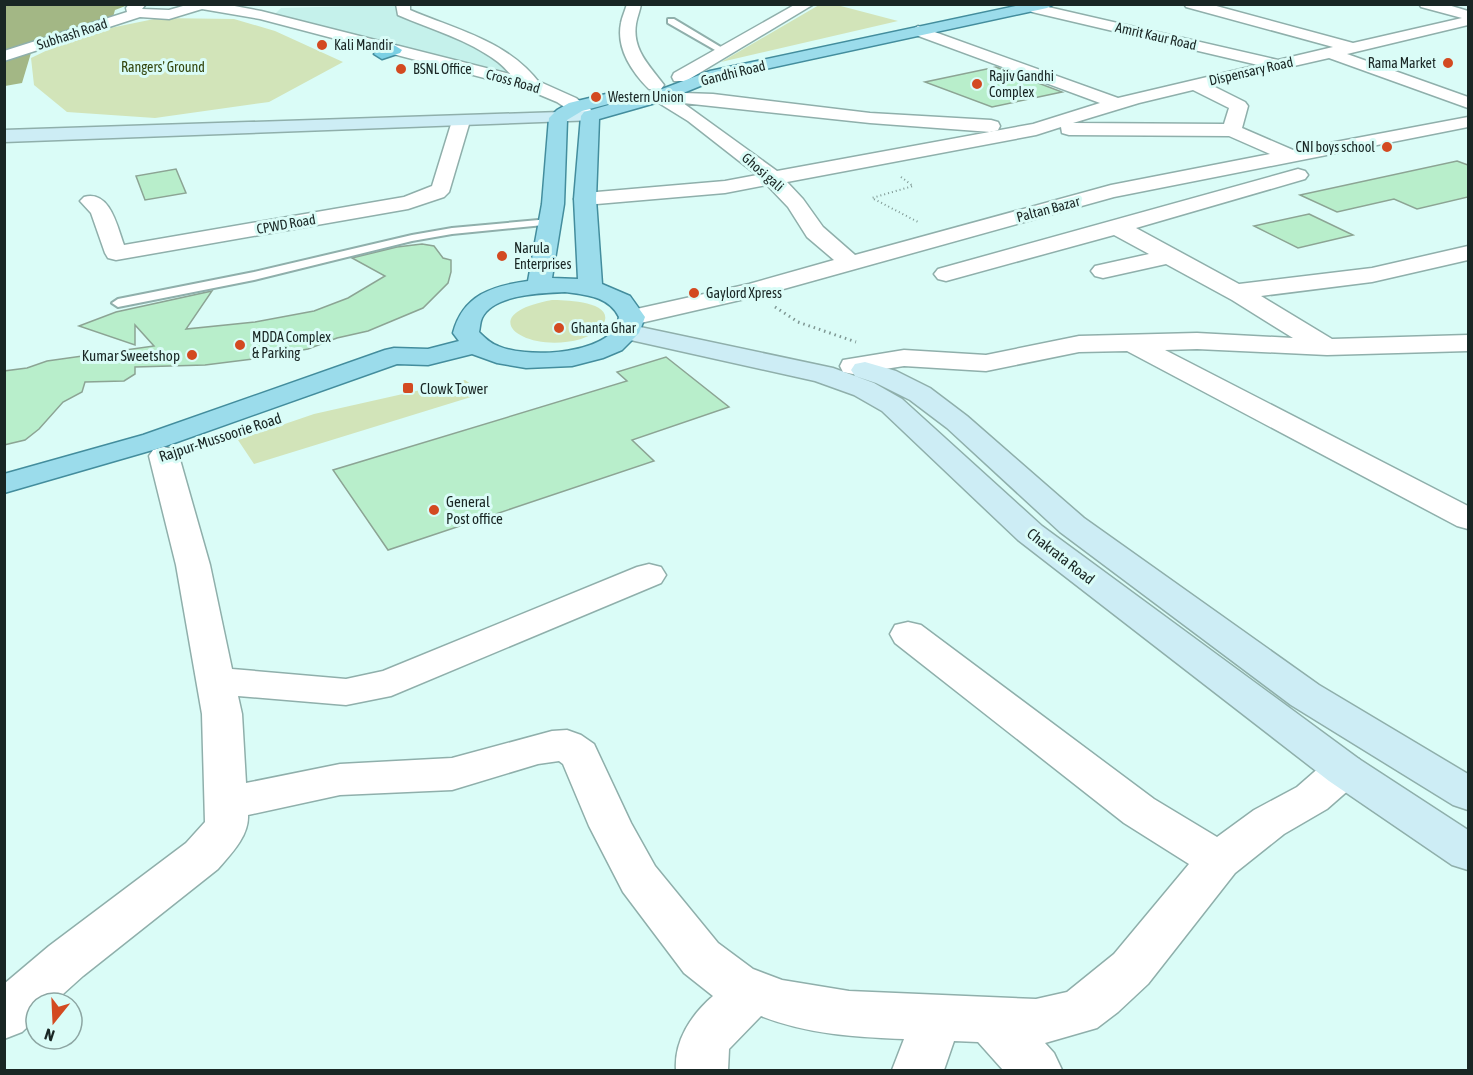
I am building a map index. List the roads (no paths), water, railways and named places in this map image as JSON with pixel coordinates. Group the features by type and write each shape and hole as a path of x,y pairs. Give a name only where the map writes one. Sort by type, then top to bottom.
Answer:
{"main road":[{"name":"Gandhi Road","path":"658,90 680,77 1006,4"},
{"name":"Gandhi Road","path":"572,113 710,76 1033,6"},
{"path":"4,136 461,121 572,113"},
{"path":"572,113 585,199 590,288"},
{"path":"539,286 572,113"},
{"path":"565,285 590,288 620,299 628,307 630,324 614,343 569,359 541,361 514,359 492,354 475,345 466,333 466,321 476,308 492,298 514,290 539,286 565,285"},
{"name":"Chakrata Road","path":"630,324 853,366 886,377 920,394 957,422 1081,532 1305,695 1468,794"},
{"name":"Chakrata Road","path":"630,324 823,374 864,389 892,405 1030,533 1344,770 1468,852"},
{"name":"Rajpur-Mussoorie Road","path":"4,484 153,441 394,356 428,357 475,345"},
{"name":"Rajpur-Mussoorie Road","path":"4,504 164,456 416,373 428,357"}],"street":[{"path":"403,4 403,12 484,44 508,60 532,85"},
{"path":"634,4 628,24 628,42 645,76 658,90 870,118 1036,129 1232,130 1294,165"},
{"path":"680,77 807,4"},
{"path":"1191,4 1354,48"},
{"path":"1426,4 1468,15"},
{"path":"226,9 282,6"},
{"path":"261,15 267,9 282,6"},
{"name":"Amrit Kaur Road","path":"1033,6 1279,64"},
{"name":"Cross Road","path":"197,7 532,85 572,113"},
{"name":"Cross Road","path":"197,7 261,15 519,89 572,113"},
{"name":"Subhash Road","path":"4,56 139,9 156,15 197,7"},
{"name":"Dispensary Road","path":"1036,129 1195,84 1468,21"},
{"path":"918,31 1118,104"},
{"path":"1330,53 1468,103"},
{"path":"1195,84 1239,106 1232,130"},
{"name":"Ghosi gali","path":"658,90 774,179 796,203 816,232 851,263"},
{"name":"CPWD Road","path":"91,201 101,211 117,253 408,203 437,193 442,188 461,121"},
{"name":"Paltan Bazar","path":"630,324 1111,191 1294,165 1387,138 1468,122"},
{"path":"585,199 725,187 1036,129"},
{"path":"1387,138 1468,139"},
{"path":"946,274 1117,227 1294,165"},
{"path":"1117,227 1239,294 1327,347"},
{"path":"1239,294 1237,292 1239,291 1372,275 1468,253"},
{"path":"1103,271 1169,256"},
{"path":"853,366 904,358 986,363 1070,345 1197,341 1327,347 1466,345"},
{"path":"1133,343 1468,519"},
{"path":"4,1016 66,961 202,856 220,838 227,822 222,714 193,565 164,456"},
{"path":"216,681 346,692 391,683 649,575"},
{"path":"908,634 1139,811 1219,860"},
{"path":"226,804 292,788 356,778 451,775 546,745 567,745 580,755 611,826 639,879 701,958 736,986 782,1002 849,1014 1036,1022 1079,1012 1101,996 1131,969 1219,860 1269,822 1312,798 1344,770"},
{"path":"702,1071 700,1057 709,1032 753,992"},
{"path":"918,1071 937,1018"},
{"path":"990,1020 1036,1071"}],"lane":[{"path":"671,21 724,52"},
{"path":"118,303 254,276 412,238 452,231 550,222"}],"place":[{"name":"Kali Mandir","path":"322,45"},
{"name":"Rama Market","path":"1448,63"},
{"name":"BSNL Office","path":"401,69"},
{"name":"Rajiv Gandhi Complex","path":"977,84"},
{"name":"Western Union","path":"596,97"},
{"name":"CNI boys school","path":"1387,147"},
{"name":"Narula Enterprises","path":"502,256"},
{"name":"Gaylord Xpress","path":"694,293"},
{"name":"Ghanta Ghar","path":"559,328"},
{"name":"MDDA Complex & Parking","path":"240,345"},
{"name":"Kumar Sweetshop","path":"192,355"},
{"name":"Clowk Tower","path":"408,388"},
{"name":"General Post office","path":"434,510"}],"park label":[{"name":"Rangers' Ground","path":"163,67"}]}
